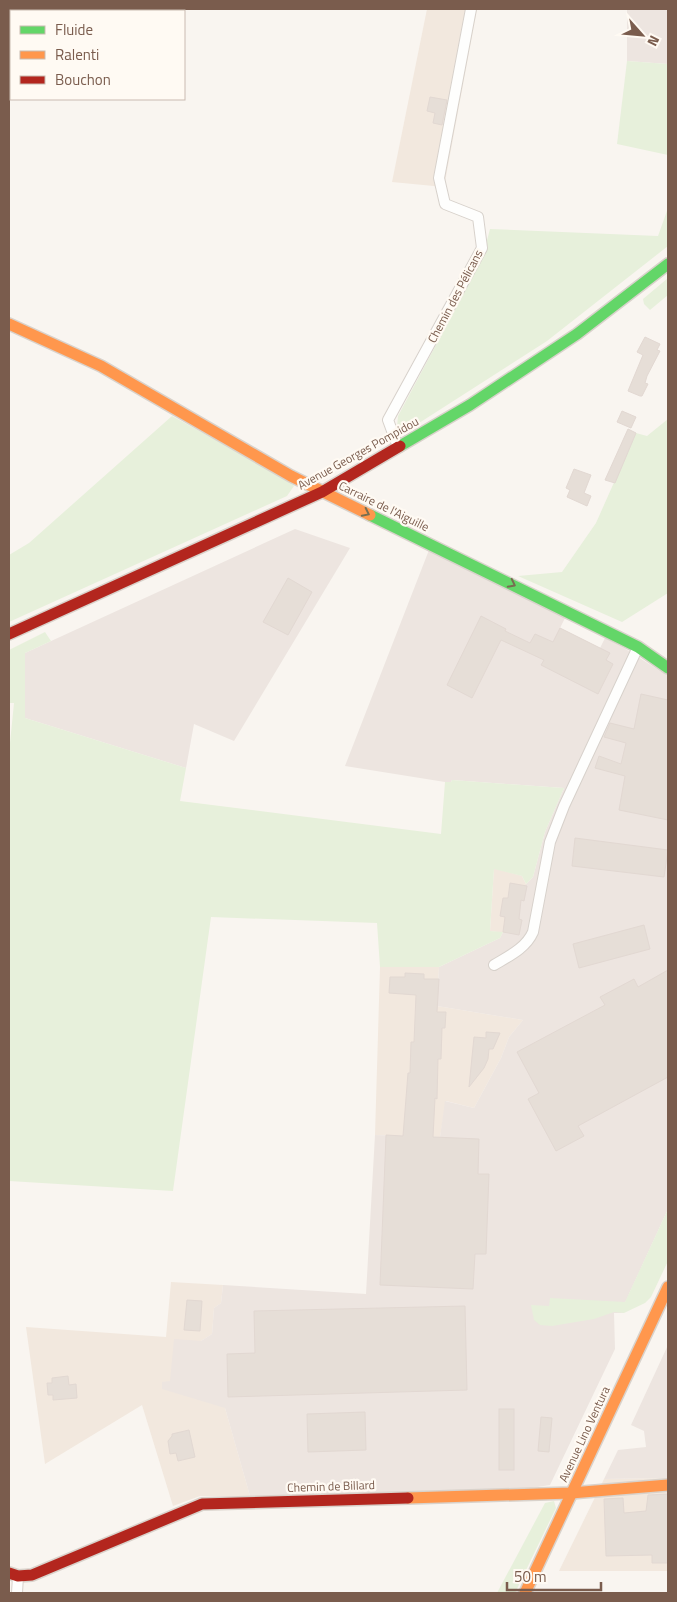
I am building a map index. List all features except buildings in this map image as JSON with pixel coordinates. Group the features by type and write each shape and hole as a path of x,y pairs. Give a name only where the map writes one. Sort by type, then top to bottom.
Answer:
{"street":[{"name":"Chemin des Pélicans","path":"398,447 388,420 482,248 478,218 445,204 439,178 471,9"},
{"name":"Avenue Georges Pompidou","path":"9,634 322,492 470,405 577,334 668,264"},
{"name":"Carraire de l'Aiguille","path":"9,324 101,366 291,476 638,647 668,668"},
{"path":"494,965 523,947 530,940 534,932 550,842 564,806 638,647"},
{"name":"Avenue Lino Ventura","path":"525,1593 668,1287"},
{"name":"Chemin de Billard","path":"13,1575 32,1575 202,1504 572,1493 668,1485"},
{"path":"13,1575 17,1593"}],"shaded area":[{"path":"427,9 477,9 444,187 392,182"},
{"path":"627,9 668,9 668,64 627,61"},
{"path":"295,529 350,548 234,741 194,724 186,768 25,718 25,653"},
{"path":"429,550 565,618 560,628 600,648 605,638 668,676 668,1209 624,1305 624,1313 614,1313 615,1349 550,1485 531,1488 250,1496 225,1408 162,1389 162,1382 170,1381 174,1339 201,1341 212,1334 214,1308 221,1303 223,1285 366,1294 375,1135 440,1137 445,1101 474,1108 501,1058 509,1037 523,1020 437,1006 439,967 500,938 503,932 519,934 522,920 519,919 521,900 524,900 526,884 533,877 545,832 564,788 452,780 451,782 445,782 345,766"},
{"path":"494,868 522,876 527,886 519,919 522,920 519,935 490,931"},
{"path":"380,967 439,967 437,1006 523,1020 509,1037 501,1058 474,1108 446,1101 440,1137 375,1135"},
{"path":"171,1282 223,1285 221,1303 214,1308 212,1334 201,1341 225,1408 250,1496 200,1496 173,1506 142,1405 45,1464 26,1327 166,1337"},
{"path":"668,1345 668,1478 604,1479 618,1450 646,1447 644,1431 631,1425"},
{"path":"668,1478 668,1571 559,1571 604,1479"}],"green space":[{"path":"627,61 668,64 668,155 617,144"},
{"path":"668,208 668,246 547,341 405,432 397,427 398,416 482,259 490,229 658,236"},
{"path":"668,278 668,295 650,310 644,304 643,299"},
{"path":"172,416 289,480 294,486 287,496 9,622 9,555 29,543"},
{"path":"668,419 668,593 622,622 518,576 562,572 596,523 636,433 647,436"},
{"path":"45,632 51,641 25,653 25,718 186,768 180,801 441,834 445,782 451,782 452,780 564,788 545,832 533,877 526,884 522,876 494,869 490,931 503,932 500,938 439,967 380,967 377,923 211,917 173,1191 9,1181 9,753 14,703 9,703 9,650"},
{"path":"668,1209 668,1261 651,1297 645,1303 624,1313 614,1312 594,1319 552,1326 540,1325 534,1320 531,1305 549,1306 550,1298 625,1302"},
{"path":"554,1501 556,1508 515,1593 497,1593 545,1503"}],"traffic: fast":[{"path":"400,446 470,405 577,334 668,264"},
{"path":"370,515 638,647 668,668"}],"traffic: slow":[{"path":"9,324 101,366 291,476 370,515"},
{"path":"525,1593 668,1287"},
{"path":"408,1498 571,1493 668,1485"}],"traffic: jam":[{"path":"9,634 322,492 400,446"},
{"path":"9,1573 18,1576 32,1575 202,1504 408,1498"}]}
